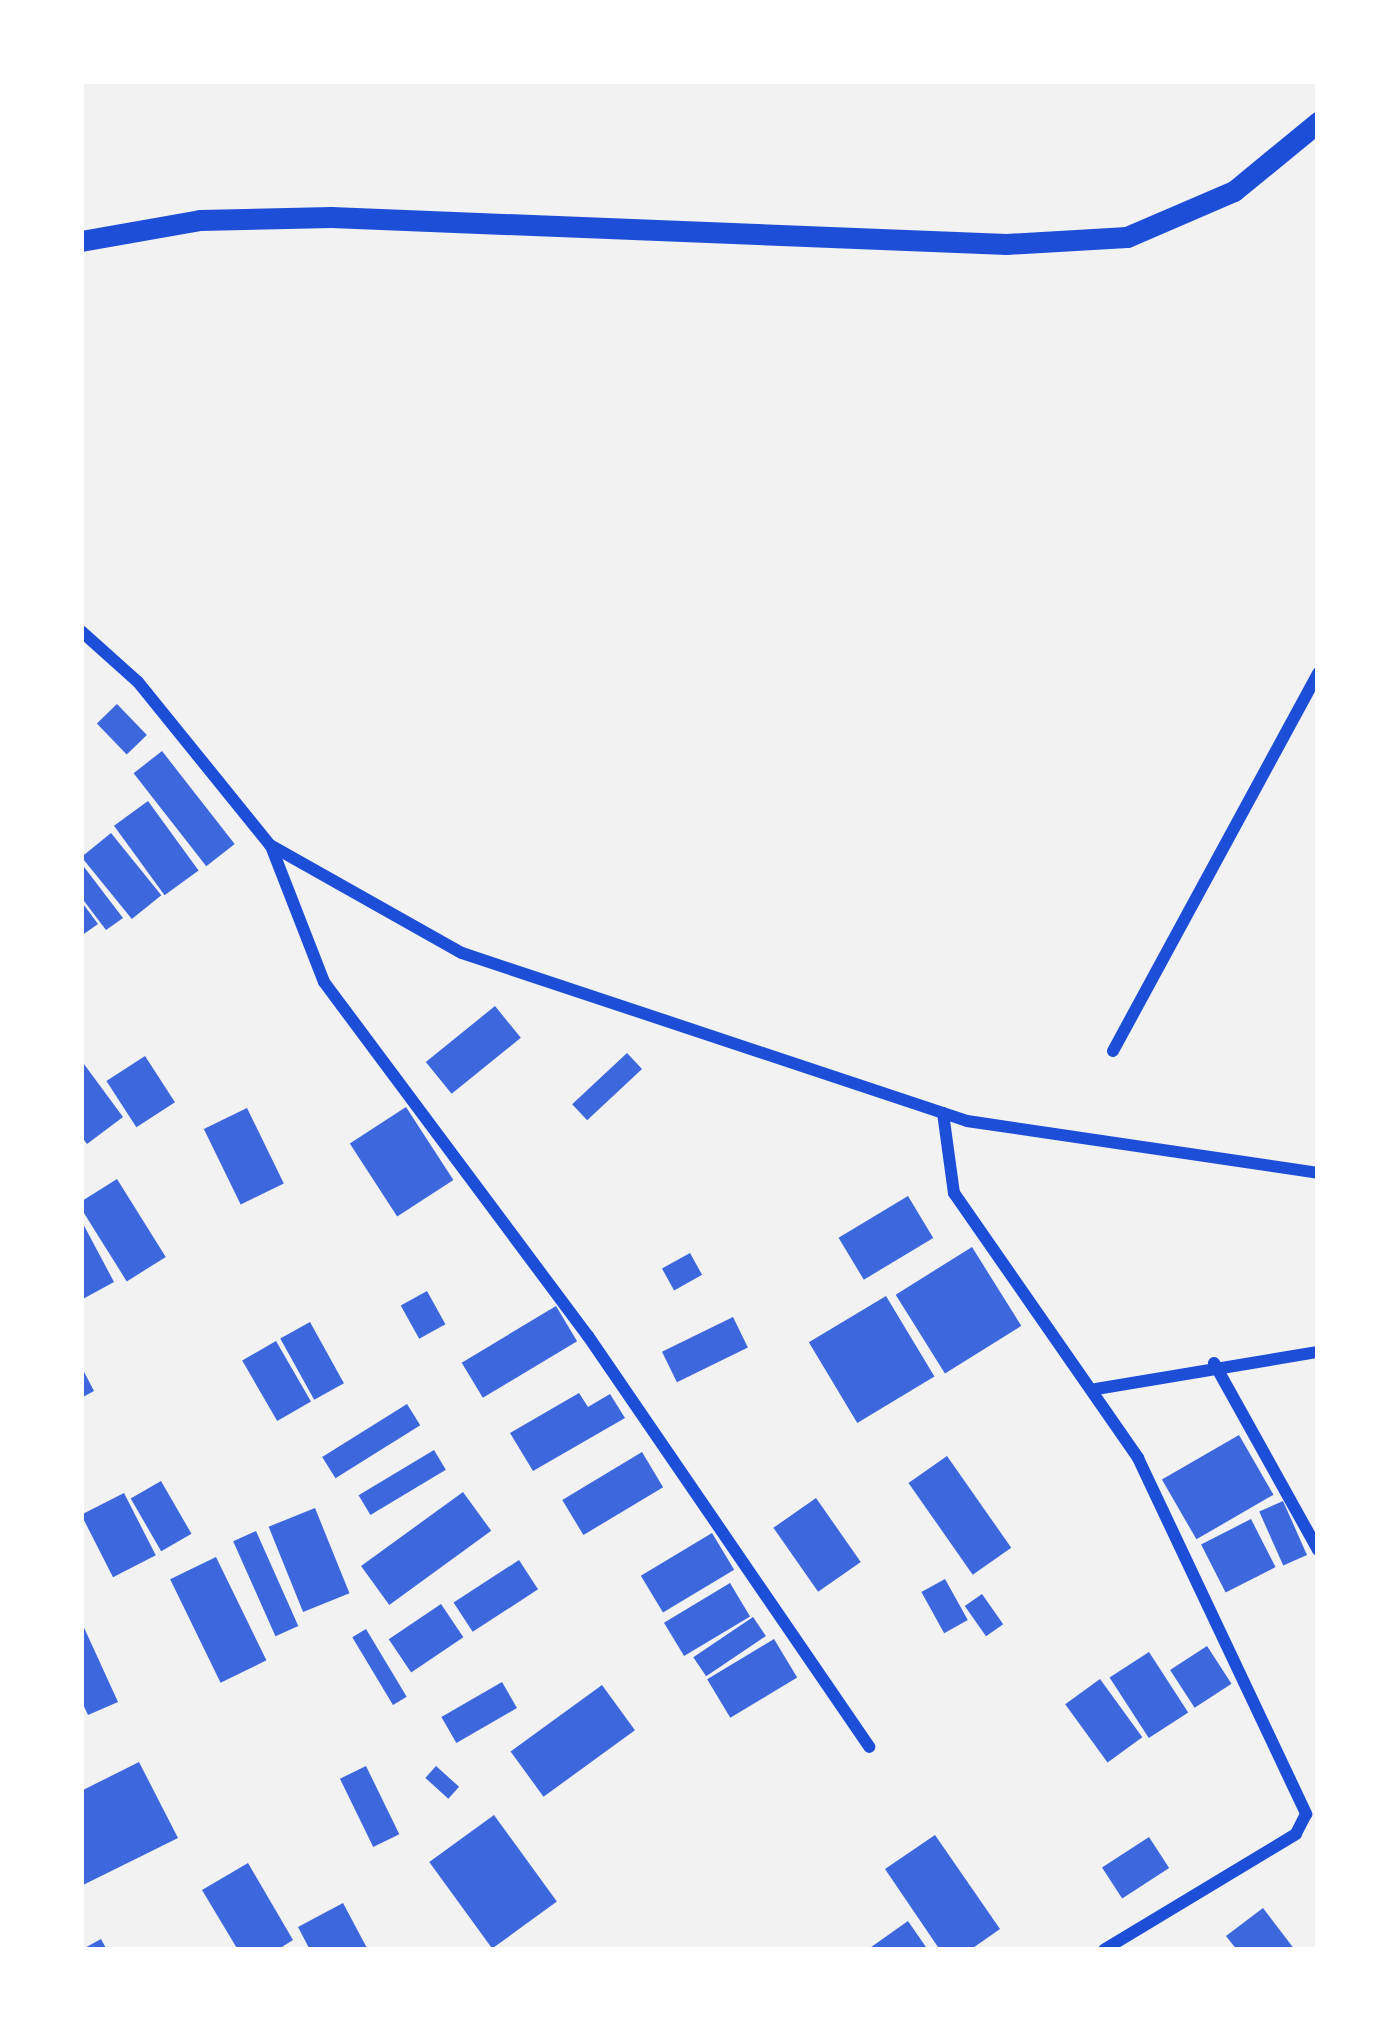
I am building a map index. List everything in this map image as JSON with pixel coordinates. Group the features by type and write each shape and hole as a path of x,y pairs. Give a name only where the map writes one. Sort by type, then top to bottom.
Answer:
{"street":[{"path":"81,241 200,220 332,217 1006,244 1127,237 1234,191 1318,122"},
{"path":"81,631 138,682 270,845 324,982 588,1336 868,1748"},
{"path":"1113,1051 1318,673"},
{"path":"270,845 462,953 943,1113 1318,1173"},
{"path":"943,1113 954,1193 1096,1389 1306,1814 1297,1834 1104,1950"},
{"path":"1096,1389 1214,1363 1318,1352"},
{"path":"1214,1363 1318,1550"}],"building":[{"path":"117,704 147,735 127,754 97,723"},
{"path":"162,751 235,844 206,866 134,773"},
{"path":"148,801 199,871 165,895 114,826"},
{"path":"111,833 161,895 132,919 81,857"},
{"path":"81,863 123,918 106,930 81,897"},
{"path":"81,901 98,924 81,936"},
{"path":"495,1006 521,1038 452,1094 426,1062"},
{"path":"627,1053 642,1069 587,1120 572,1104"},
{"path":"145,1056 175,1102 136,1127 106,1081"},
{"path":"81,1060 123,1117 87,1144 81,1136"},
{"path":"406,1107 453,1180 397,1216 350,1143"},
{"path":"247,1108 284,1183 241,1205 204,1129"},
{"path":"117,1179 166,1257 127,1281 81,1208 81,1201"},
{"path":"908,1196 933,1238 864,1280 839,1238"},
{"path":"81,1220 114,1282 81,1300"},
{"path":"972,1247 1021,1326 945,1374 896,1295"},
{"path":"690,1253 702,1275 674,1290 662,1269"},
{"path":"427,1291 445,1324 419,1339 401,1306"},
{"path":"886,1296 934,1377 857,1423 809,1342"},
{"path":"556,1306 577,1341 483,1398 462,1363"},
{"path":"733,1317 748,1348 677,1382 662,1352"},
{"path":"310,1322 344,1383 314,1400 280,1338"},
{"path":"276,1341 311,1402 277,1421 242,1360"},
{"path":"81,1366 94,1391 81,1398"},
{"path":"579,1393 588,1407 610,1394 625,1418 533,1471 510,1433"},
{"path":"407,1404 420,1425 335,1478 322,1457"},
{"path":"1239,1435 1274,1495 1196,1539 1162,1480"},
{"path":"434,1450 446,1470 370,1515 359,1495"},
{"path":"642,1452 663,1487 583,1535 562,1500"},
{"path":"947,1456 1011,1548 973,1575 908,1483"},
{"path":"161,1481 192,1534 161,1551 131,1498"},
{"path":"463,1492 491,1531 389,1605 361,1566"},
{"path":"124,1493 156,1555 113,1577 81,1515"},
{"path":"816,1498 861,1562 818,1592 773,1528"},
{"path":"1283,1501 1307,1555 1283,1565 1259,1512"},
{"path":"315,1508 349,1593 303,1612 269,1527"},
{"path":"1251,1519 1276,1567 1226,1593 1201,1544"},
{"path":"256,1531 298,1626 275,1636 233,1541"},
{"path":"712,1533 734,1570 663,1613 641,1576"},
{"path":"216,1557 266,1660 221,1683 170,1579"},
{"path":"519,1560 538,1589 473,1632 454,1602"},
{"path":"945,1579 968,1620 944,1633 921,1592"},
{"path":"730,1583 750,1616 684,1656 664,1623"},
{"path":"982,1594 1003,1624 986,1636 965,1606"},
{"path":"441,1604 463,1637 411,1672 389,1639"},
{"path":"753,1617 766,1636 706,1676 693,1657"},
{"path":"81,1621 118,1702 88,1715 81,1700"},
{"path":"366,1629 407,1697 393,1705 352,1637"},
{"path":"774,1639 797,1678 730,1718 707,1679"},
{"path":"1207,1646 1232,1684 1195,1708 1170,1670"},
{"path":"1149,1652 1188,1712 1149,1738 1110,1678"},
{"path":"1100,1679 1142,1737 1108,1763 1065,1704"},
{"path":"502,1682 517,1708 456,1743 441,1717"},
{"path":"602,1685 635,1730 543,1797 511,1751"},
{"path":"139,1762 178,1838 81,1886 81,1791"},
{"path":"366,1766 399,1834 373,1847 340,1779"},
{"path":"436,1766 459,1787 448,1799 425,1778"},
{"path":"494,1815 557,1902 492,1949 429,1862"},
{"path":"935,1835 1000,1929 970,1950 940,1950 885,1869"},
{"path":"1149,1837 1169,1868 1122,1899 1102,1867"},
{"path":"248,1863 293,1940 277,1950 238,1950 202,1890"},
{"path":"343,1903 368,1950 310,1950 298,1927"},
{"path":"1263,1908 1295,1950 1237,1950 1226,1936"},
{"path":"908,1921 928,1950 867,1950"},
{"path":"101,1939 107,1950 81,1950"}]}
